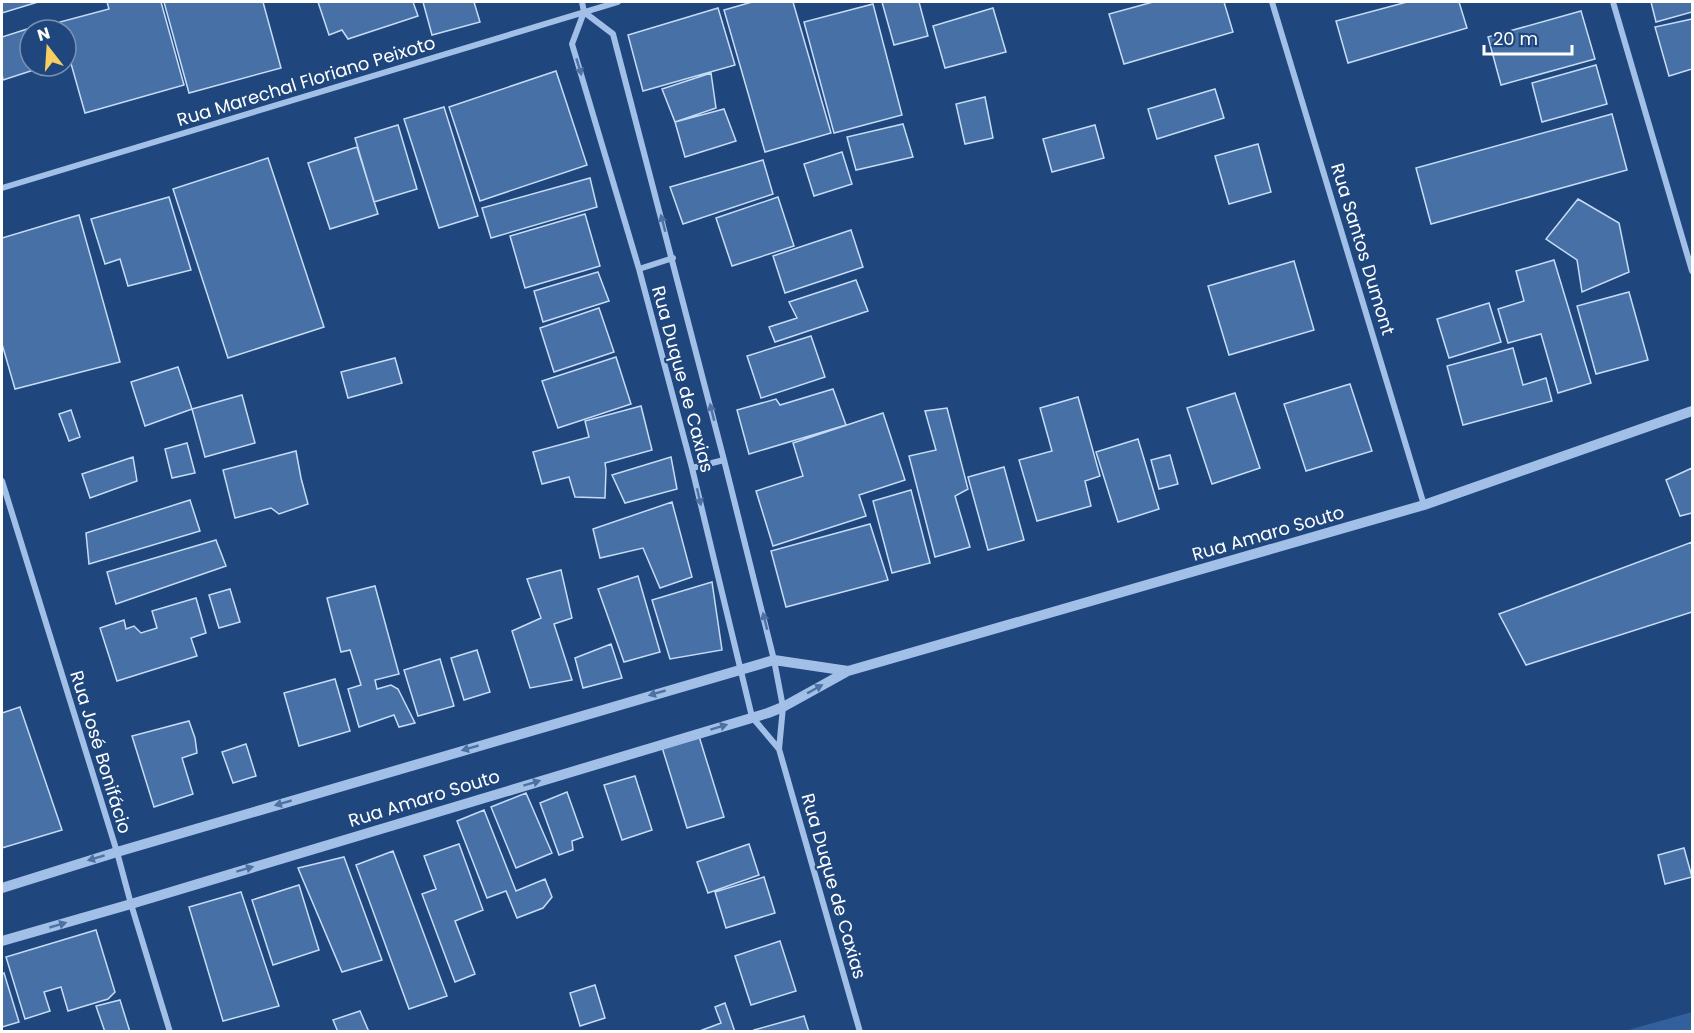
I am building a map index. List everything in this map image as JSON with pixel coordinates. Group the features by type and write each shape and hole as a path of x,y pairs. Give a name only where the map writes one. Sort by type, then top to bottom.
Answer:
{"street":[{"path":"582,2 584,12"},
{"name":"Rua Marechal Floriano Peixoto","path":"2,188 618,2"},
{"name":"Rua Santos Dumont","path":"1272,2 1424,505"},
{"path":"1613,2 1692,271"},
{"name":"Rua Duque de Caxias","path":"779,749 752,717 692,468 639,268 572,44 584,12 613,34 673,258 774,660 783,707 779,749 861,1032"},
{"path":"639,268 673,258"},
{"name":"Rua Amaro Souto","path":"2,941 752,717 783,707 848,671 1424,505 1692,411"},
{"path":"692,468 724,460"},
{"name":"Rua José Bonifácio","path":"2,481 117,852 170,1032"},
{"name":"Rua Amaro Souto","path":"2,888 117,852 774,660 848,671"}],"shaded area":[{"path":"1692,1012 1692,1031 1625,1031"}],"building":[{"path":"2,2 38,2 2,13"},
{"path":"107,2 161,2 184,85 85,113 75,78 78,78 78,18 75,18 109,9"},
{"path":"164,2 263,2 281,68 189,93"},
{"path":"318,2 413,2 418,16 348,39 342,30 329,35"},
{"path":"423,2 474,2 480,22 432,35"},
{"path":"752,2 793,2 831,133 765,152 724,10"},
{"path":"882,2 919,2 928,36 894,45"},
{"path":"1153,2 1224,2 1233,32 1124,64 1109,14"},
{"path":"1407,2 1459,2 1467,28 1348,63 1336,21"},
{"path":"1651,2 1692,2 1692,12 1656,22"},
{"path":"873,4 902,115 834,133 804,22"},
{"path":"718,8 735,65 643,91 628,35"},
{"path":"993,8 1006,52 945,68 933,26"},
{"path":"1581,11 1595,59 1501,85 1488,37"},
{"path":"1692,19 1692,69 1669,76 1655,27"},
{"path":"18,32 18,75 3,80 2,74 2,37"},
{"path":"1596,65 1607,104 1542,122 1532,83"},
{"path":"556,71 587,165 480,201 449,107"},
{"path":"711,73 716,108 675,122 662,89"},
{"path":"1215,89 1224,118 1157,139 1148,109"},
{"path":"985,97 993,138 965,144 956,104"},
{"path":"444,107 478,216 439,228 404,119"},
{"path":"724,109 736,141 685,157 675,122"},
{"path":"1612,114 1627,170 1431,224 1416,168"},
{"path":"903,124 913,157 856,170 847,137"},
{"path":"398,125 417,189 374,202 355,138"},
{"path":"1095,125 1104,158 1052,172 1043,139"},
{"path":"1258,144 1271,192 1229,204 1215,156"},
{"path":"357,147 378,214 330,229 308,163"},
{"path":"842,152 852,184 814,196 804,164"},
{"path":"268,158 324,327 228,358 173,189"},
{"path":"763,160 773,194 683,224 670,187"},
{"path":"590,178 597,207 491,238 482,208"},
{"path":"169,197 191,270 128,286 120,259 105,264 91,219"},
{"path":"778,197 794,246 732,266 716,218"},
{"path":"1578,199 1619,223 1629,272 1582,292 1577,260 1546,239"},
{"path":"585,214 600,266 525,288 510,236"},
{"path":"79,215 120,362 15,389 2,344 2,238"},
{"path":"851,230 863,267 785,293 773,256"},
{"path":"1554,260 1591,383 1558,393 1541,334 1508,343 1498,309 1524,301 1516,271"},
{"path":"1294,261 1314,330 1229,355 1208,286"},
{"path":"598,272 609,301 543,322 534,291"},
{"path":"856,280 868,311 775,342 769,327 797,318 789,302"},
{"path":"1629,292 1648,360 1596,374 1577,306"},
{"path":"1489,303 1501,342 1449,358 1437,319"},
{"path":"599,308 614,352 554,372 540,328"},
{"path":"811,336 825,377 761,398 747,356"},
{"path":"1513,348 1523,385 1546,378 1552,401 1463,425 1447,366"},
{"path":"616,357 631,404 558,428 542,381"},
{"path":"395,358 402,383 348,398 341,372"},
{"path":"178,367 192,409 145,426 131,382"},
{"path":"1350,384 1372,451 1306,471 1284,404"},
{"path":"833,389 846,425 749,454 737,410 776,399 780,405"},
{"path":"1235,393 1260,468 1212,484 1187,408"},
{"path":"242,395 255,443 205,457 192,409"},
{"path":"1078,397 1100,476 1085,481 1091,506 1037,521 1019,460 1052,451 1040,408"},
{"path":"641,406 652,450 605,463 605,498 575,497 569,477 542,484 533,452 589,437 585,421"},
{"path":"947,408 968,489 955,496 970,547 935,557 909,456 936,450 925,411"},
{"path":"71,410 80,437 69,441 59,414"},
{"path":"883,413 905,480 859,495 866,516 773,546 756,491 803,476 793,443"},
{"path":"1138,439 1159,509 1118,522 1096,452"},
{"path":"187,443 195,473 172,478 165,449"},
{"path":"296,451 308,504 279,514 271,508 235,518 223,470"},
{"path":"1170,455 1178,484 1159,489 1151,460"},
{"path":"133,457 137,481 90,498 82,474"},
{"path":"671,457 677,489 625,503 612,475"},
{"path":"1004,467 1024,540 988,550 968,477"},
{"path":"1692,468 1692,513 1680,516 1666,480"},
{"path":"911,490 930,563 892,573 873,501"},
{"path":"190,500 200,531 89,564 86,533"},
{"path":"672,502 692,577 660,588 643,548 600,558 593,529"},
{"path":"870,524 888,580 786,607 771,551"},
{"path":"216,540 226,566 116,604 107,572"},
{"path":"1692,542 1692,612 1526,665 1499,614"},
{"path":"561,570 572,618 554,624 572,680 530,688 512,631 541,618 527,579"},
{"path":"638,576 660,652 624,662 598,589"},
{"path":"712,582 722,650 670,659 652,600"},
{"path":"375,586 399,674 375,680 377,689 391,685 398,689 415,723 399,727 394,715 359,727 348,689 361,685 350,650 341,652 327,598"},
{"path":"230,589 240,622 219,628 209,595"},
{"path":"196,598 206,633 191,638 197,656 117,681 100,628 124,620 126,629 134,626 141,633 157,628 152,611"},
{"path":"611,644 622,678 583,688 575,658"},
{"path":"477,650 490,692 464,700 451,658"},
{"path":"440,659 454,706 418,716 404,670"},
{"path":"335,679 350,731 299,746 284,693"},
{"path":"20,707 62,830 2,848 2,713"},
{"path":"189,721 197,753 182,758 193,794 154,807 132,736"},
{"path":"698,733 724,817 687,828 661,744"},
{"path":"246,744 256,776 233,783 222,752"},
{"path":"635,776 652,830 622,840 604,785"},
{"path":"567,792 583,837 572,841 573,850 559,855 540,803"},
{"path":"526,793 552,853 516,868 491,807"},
{"path":"484,810 516,891 545,879 552,897 543,908 517,918 506,891 487,898 457,821"},
{"path":"459,844 483,910 455,921 475,974 455,982 422,894 436,889 424,856"},
{"path":"749,844 759,875 708,893 697,862"},
{"path":"1684,848 1692,877 1665,884 1658,855"},
{"path":"393,851 447,996 409,1009 356,865"},
{"path":"344,857 382,960 342,972 298,868"},
{"path":"764,877 775,913 726,928 715,892"},
{"path":"299,885 319,950 273,965 252,900"},
{"path":"241,892 279,1006 223,1021 189,907"},
{"path":"96,930 115,992 108,999 68,1011 61,987 44,992 50,1011 25,1019 6,957"},
{"path":"780,941 796,991 751,1005 735,956"},
{"path":"4,973 19,1022 2,1027 2,974"},
{"path":"595,985 605,1018 580,1026 570,993"},
{"path":"120,1000 130,1032 105,1032 96,1006"},
{"path":"725,1003 735,1032 697,1032 721,1023 715,1007"},
{"path":"360,1011 369,1032 338,1032 333,1020"},
{"path":"804,1016 809,1032 755,1032 754,1030"}]}
